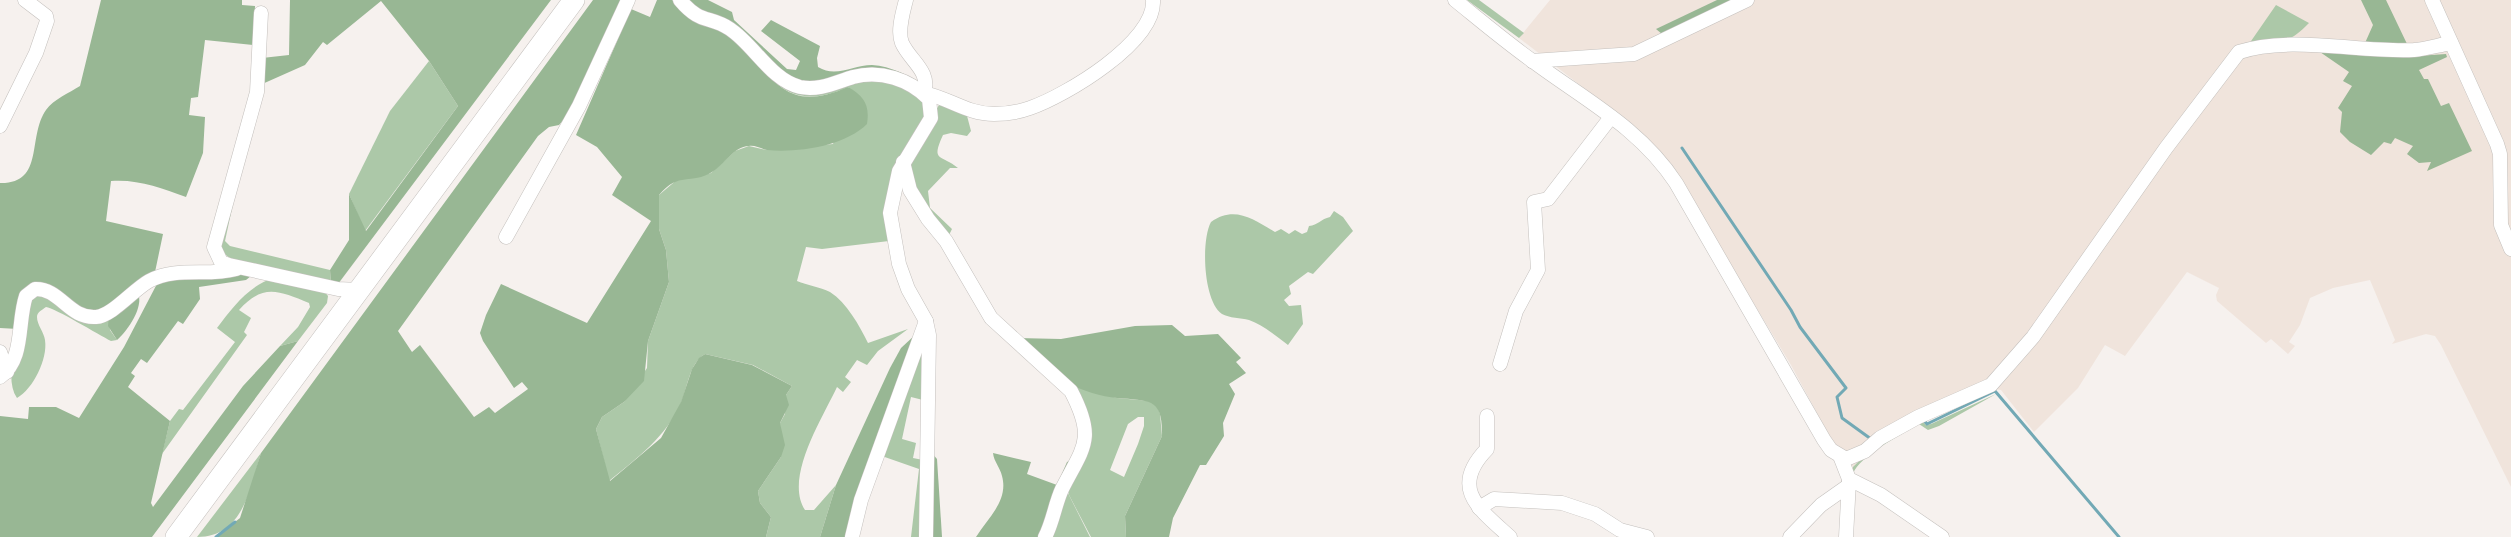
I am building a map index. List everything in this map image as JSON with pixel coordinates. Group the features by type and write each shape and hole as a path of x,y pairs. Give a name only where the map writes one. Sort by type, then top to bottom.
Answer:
{"highway":[{"path":"176,537 574,0"}],"street":[{"path":"0,126 36,53 46,21 46,16 25,0"},
{"path":"506,237 579,106 628,0"},
{"path":"680,0 699,18 732,30 792,84 818,87 861,75 879,75 905,81 924,93 979,112 1000,113 1032,107 1090,78 1130,44 1147,22 1152,12 1153,0"},
{"path":"906,0 901,33 902,42 926,79 924,93 931,105 932,118 903,162 891,201 890,225 908,289 926,321 929,335 926,537"},
{"path":"1455,0 1532,61 1648,146 1664,165 1824,440 1831,450 1840,456 1852,457 1895,429 1991,385 2001,377 2033,337 2169,144 2239,52 2249,49 2295,46 2416,50 2451,43"},
{"path":"1532,61 1634,54 1748,0"},
{"path":"2432,0 2497,144 2500,154 2501,225 2511,249"},
{"path":"261,13 257,92 214,247 221,262 338,289 358,290"},
{"path":"1500,364 1516,311 1538,270 1540,259 1534,202 1548,199 1611,117"},
{"path":"903,162 910,190 928,219 946,241 991,318 1071,391 1077,403 1086,441 1082,455 1061,492 1054,520 1045,537"},
{"path":"3,374 18,346 26,296 35,289 50,291 75,313 96,317 106,315 149,281 165,276 228,271 241,267"},
{"path":"852,537 861,500 926,321"},
{"path":"0,352 3,374"},
{"path":"1487,416 1487,450 1470,470 1469,491 1479,508 1510,537"},
{"path":"1840,456 1849,482 1846,537"},
{"path":"1790,537 1821,505 1849,482"},
{"path":"1849,482 1881,495 1942,537"},
{"path":"1479,508 1494,499 1562,503 1595,514 1620,534 1647,537"}],"shaded area":[{"path":"1550,0 2511,0 2511,487 2435,336 2426,334 2392,344 2395,340 2370,280 2333,288 2310,298 2300,325 2289,342 2295,346 2288,354 2271,339 2266,343 2217,301 2216,295 2219,288 2187,272 2125,356 2105,345 2078,388 2034,432 2001,390 1995,389 1922,422 1868,452 1853,467 1833,443 1791,365 1719,246 1629,123 1519,38"}],"green space":[{"path":"101,0 242,0 242,5 255,6 253,45 205,40 198,97 191,98 189,115 205,117 203,153 186,197 140,183 111,181 106,221 163,234 155,272 94,315 38,285 18,329 0,328 0,183 14,181 24,176 33,157 40,121 46,110 57,99 80,86"},
{"path":"290,0 551,0 338,284 331,284 330,270 349,240 349,194 366,231 458,106 429,61 381,1 327,45 323,42 305,65 260,85 262,58 289,55"},
{"path":"593,0 622,0 566,117 559,125 549,127 538,136 398,331 412,352 420,345 474,417 489,407 495,413 528,389 522,382 514,388 480,333 501,284 587,323 651,221 612,195 622,177 597,147 576,135 631,9 650,17 657,0 672,0 696,22 730,35 768,75 792,93 807,97 825,95 848,87 862,98 867,106 867,124 858,132 834,143 806,149 779,151 754,146 743,147 705,176 673,183 659,195 659,229 666,250 669,282 648,341 644,381 624,402 602,417 596,429 610,481 661,438 681,402 692,369 699,358 705,354 752,365 792,386 786,395 789,405 780,423 785,445 781,457 758,491 760,503 771,517 766,537 216,537 240,518 261,453"},
{"path":"672,0 726,29 772,73 874,77 920,95 928,112 907,149 889,241 822,249 806,247 797,281 826,290 842,302 868,343 908,329 878,351 867,365 857,360 845,377 851,382 843,392 837,387 808,448 799,482 800,497 805,510 814,510 836,485 820,537 766,537 771,517 760,503 758,491 781,457 780,423 785,414 786,395 792,386 753,365 705,354 700,358 692,369 675,415 659,437 609,481 596,429 602,417 624,402 647,368 648,341 669,282 666,250 659,229 659,195 679,178 694,178 711,173 735,151 749,146 766,150 833,144 849,87 825,95 806,96 791,93 766,74 726,33 694,21"},
{"path":"684,0 708,0 732,12 734,20 787,69 796,70 800,61 761,31 771,20 820,46 817,58 818,67 825,70 838,71 872,65 886,67 925,85 892,80 824,82 790,79"},
{"path":"1467,0 1479,0 1524,33 1519,38"},
{"path":"1717,0 1738,0 1662,34 1656,29"},
{"path":"2361,0 2386,0 2408,46 2365,43 2373,25"},
{"path":"2276,5 2309,23 2289,39 2249,44"},
{"path":"2320,52 2403,57 2446,54 2447,57 2419,70 2424,79 2428,79 2441,106 2449,103 2472,151 2427,171 2431,162 2419,163 2407,154 2413,146 2395,138 2391,144 2384,142 2371,155 2350,142 2340,132 2342,112 2338,108 2352,86 2343,81 2349,72"},
{"path":"429,61 458,106 365,231 349,194 390,111"},
{"path":"939,105 966,112 971,131 967,136 951,133 943,135 938,154 958,168 950,168 928,191 930,208 952,229 947,239 913,190 909,158"},
{"path":"240,171 225,241 230,246 330,270 331,284 231,259 222,252 219,246"},
{"path":"1334,211 1343,217 1353,231 1313,274 1308,272 1289,286 1291,294 1284,300 1289,306 1301,305 1303,324 1288,345 1249,320 1222,314 1211,297 1206,270 1206,242 1211,222 1228,215 1244,216 1275,232 1281,229 1289,234 1295,230 1302,234 1307,232 1309,226 1330,217"},
{"path":"237,274 251,276 246,280 199,287 200,299 183,324 178,321 147,363 141,359 131,373 135,376 128,387 170,421 151,503 153,507 243,386 280,346 298,341 152,537 0,537 0,416 28,419 29,407 56,407 79,418 124,347 159,280"},
{"path":"274,278 324,291 328,296 327,303 298,341 280,346 298,327 310,307 309,303 289,295 272,292 256,296 248,301 239,310 251,318 244,332 247,335 162,454 170,421 179,409 183,410 235,342 217,328 235,305 249,292"},
{"path":"138,293 137,311 117,340 108,326 109,316"},
{"path":"34,294 109,316 110,330 117,340 111,341 46,307 39,312 37,317 45,340 42,364 29,388 17,398 11,375 12,361 24,317"},
{"path":"1172,325 1185,336 1218,334 1241,358 1236,362 1246,373 1229,384 1235,394 1223,423 1224,436 1206,465 1200,465 1173,518 1169,537 1126,537 1125,516 1162,436 1162,423 1157,408 1146,401 1099,395 1062,381 1017,338 1061,339 1135,326"},
{"path":"915,335 848,537 820,537 836,485 890,368 901,348"},
{"path":"922,338 923,400 911,397 902,439 916,443 913,458 923,460 922,537 911,537 919,469 879,455"},
{"path":"1065,384 1117,398 1150,401 1157,406 1162,436 1125,516 1126,537 1091,537 1069,495 1068,489 1088,442","holes":["1138,417 1144,417 1144,426 1124,477 1110,470 1128,424"]},
{"path":"1996,394 1939,426 1928,430 1919,424 1892,439 1863,460 1853,474 1853,467 1861,459 1902,429 1921,419 1926,425 1931,424"},
{"path":"929,450 937,459 942,537 929,537"},
{"path":"261,453 248,495 235,520 225,529 213,535 197,537"},
{"path":"993,453 1031,462 1027,474 1057,485 1067,462 1076,458 1043,537 976,537 996,509 1002,494 1002,476"},
{"path":"1065,487 1090,537 1048,537"}],"waterway":[{"path":"1682,148 1791,310 1800,327 1846,388 1837,397 1842,418 1871,439"},
{"path":"1923,419 1927,424 1995,391 2119,537"},
{"path":"216,537 235,522"}]}
